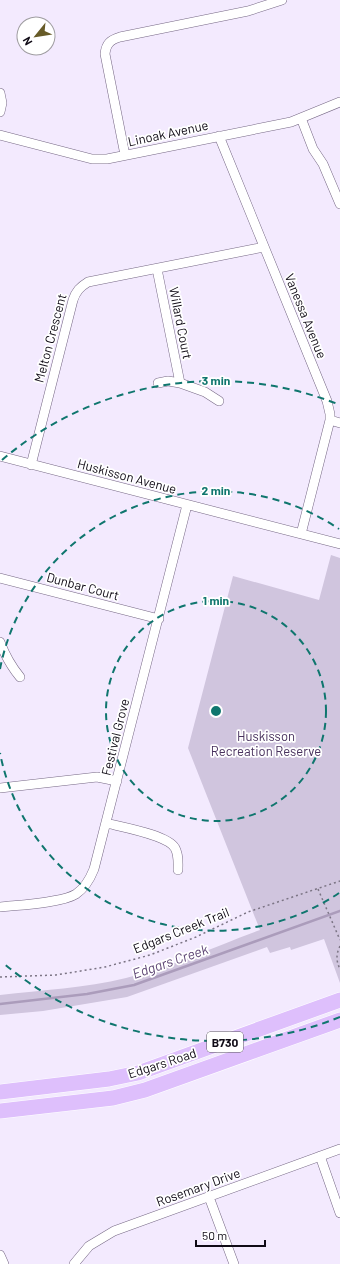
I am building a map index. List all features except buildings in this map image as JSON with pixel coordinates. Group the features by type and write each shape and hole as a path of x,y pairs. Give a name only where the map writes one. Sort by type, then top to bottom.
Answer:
{"main road":[{"name":"Edgars Road","path":"0,1092 109,1079 138,1073 340,1000"},
{"name":"Edgars Road","path":"0,1111 113,1098 145,1090 340,1020"},
{"path":"162,1064 169,1082"}],"street":[{"path":"125,155 105,54 107,44 111,40 248,11 282,0"},
{"path":"0,93 2,103 0,112"},
{"name":"Linoak Avenue","path":"0,135 92,159 107,159 291,122 340,102"},
{"path":"301,118 340,204"},
{"name":"Vanessa Avenue","path":"219,136 327,401 330,414 330,420 300,534"},
{"name":"Melton Crescent","path":"31,464 75,294 82,285 88,282 264,247"},
{"name":"Willard Court","path":"157,269 180,383"},
{"path":"158,383 168,381 180,383 205,392 219,401"},
{"path":"330,420 340,423"},
{"name":"Huskisson Avenue","path":"0,456 340,544"},
{"name":"Festival Grove","path":"0,907 66,898 77,893 88,882 94,869 187,505"},
{"name":"Dunbar Court","path":"0,578 158,619"},
{"path":"0,642 7,658 20,677"},
{"path":"0,788 97,777 117,781"},
{"path":"106,822 168,840 176,850 178,870"},
{"name":"Rosemary Drive","path":"74,1264 89,1246 105,1235 340,1149"},
{"path":"320,1156 340,1213"},
{"path":"210,1196 234,1264"},
{"path":"0,1255 4,1264"}],"path":[{"name":"Edgars Creek Trail","path":"0,977 56,975 105,967 150,955 196,937 248,912 340,881"},
{"path":"318,889 340,940"},
{"path":"340,946 336,954 340,969"}],"green space":[{"name":"Huskisson Recreation Reserve","path":"331,555 340,558 340,983 324,939 291,950 290,947 270,953 267,947 127,997 43,1011 0,1015 0,995 79,986 126,978 177,962 260,930 188,748 233,576 319,600"}],"waterway":[{"name":"Edgars Creek","path":"0,1004 87,994 134,985 340,911"}]}
